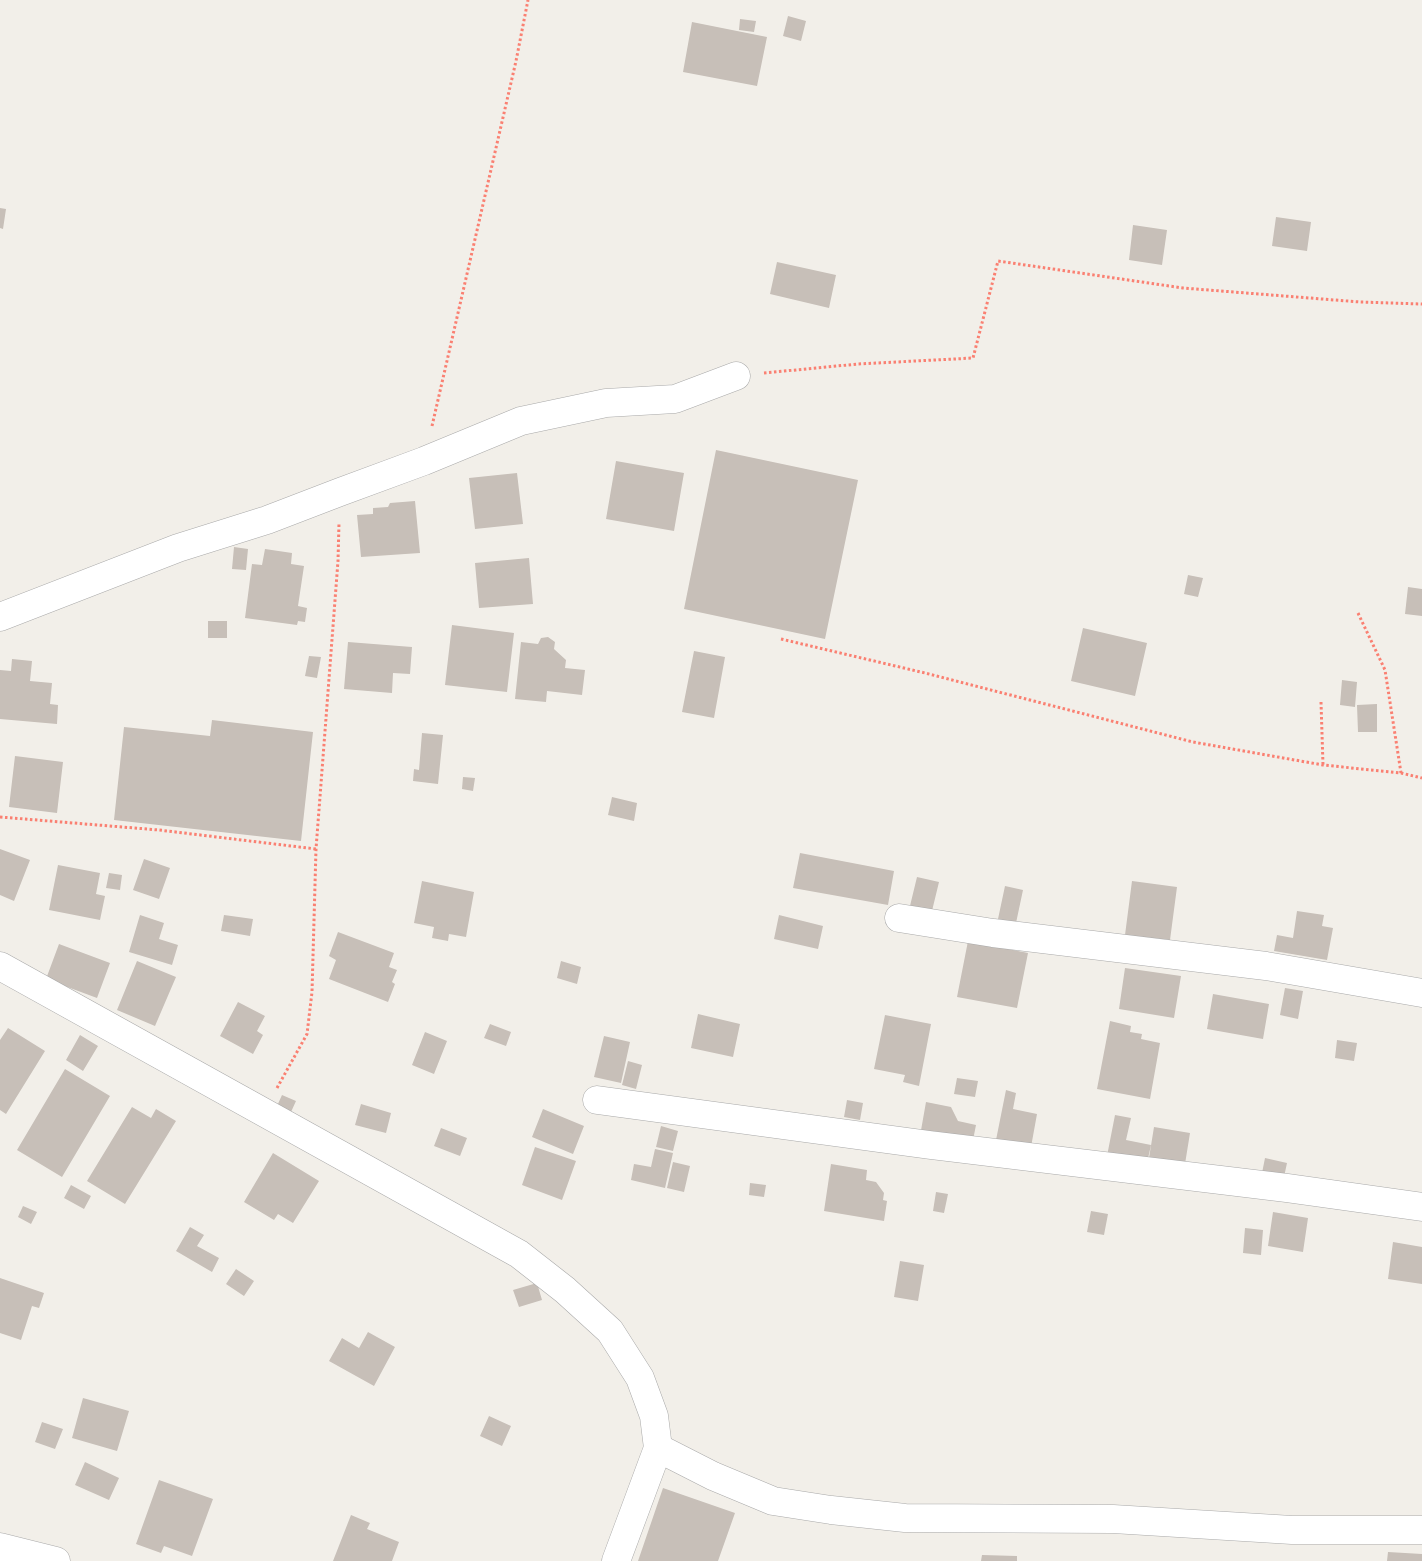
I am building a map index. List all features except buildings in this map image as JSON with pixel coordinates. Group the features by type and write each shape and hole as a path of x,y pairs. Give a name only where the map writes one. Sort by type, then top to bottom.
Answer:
{"street":[{"path":"0,617 178,548 267,520 424,461 521,421 606,403 675,399 736,376"},
{"path":"899,918 993,933 1266,966 1422,993"},
{"path":"0,966 519,1254 565,1290 610,1331 640,1378 654,1416 658,1448 616,1561"},
{"path":"597,1100 920,1144 1277,1187 1422,1207"},
{"path":"658,1448 713,1476 773,1501 831,1510 905,1518 1113,1519 1292,1530 1422,1530"},
{"path":"0,1546 56,1561"}],"path":[{"path":"424,461 514,71 528,0"},
{"path":"736,376 858,364 974,358 998,262 1184,288 1360,302 1422,304"},
{"path":"263,1112 306,1034 312,992 316,849 338,561 340,492"},
{"path":"1358,613 1385,670 1401,773"},
{"path":"781,640 925,672 1193,742 1322,765 1401,773 1422,778"},
{"path":"1321,702 1322,765"},
{"path":"0,817 159,830 316,849"}]}
